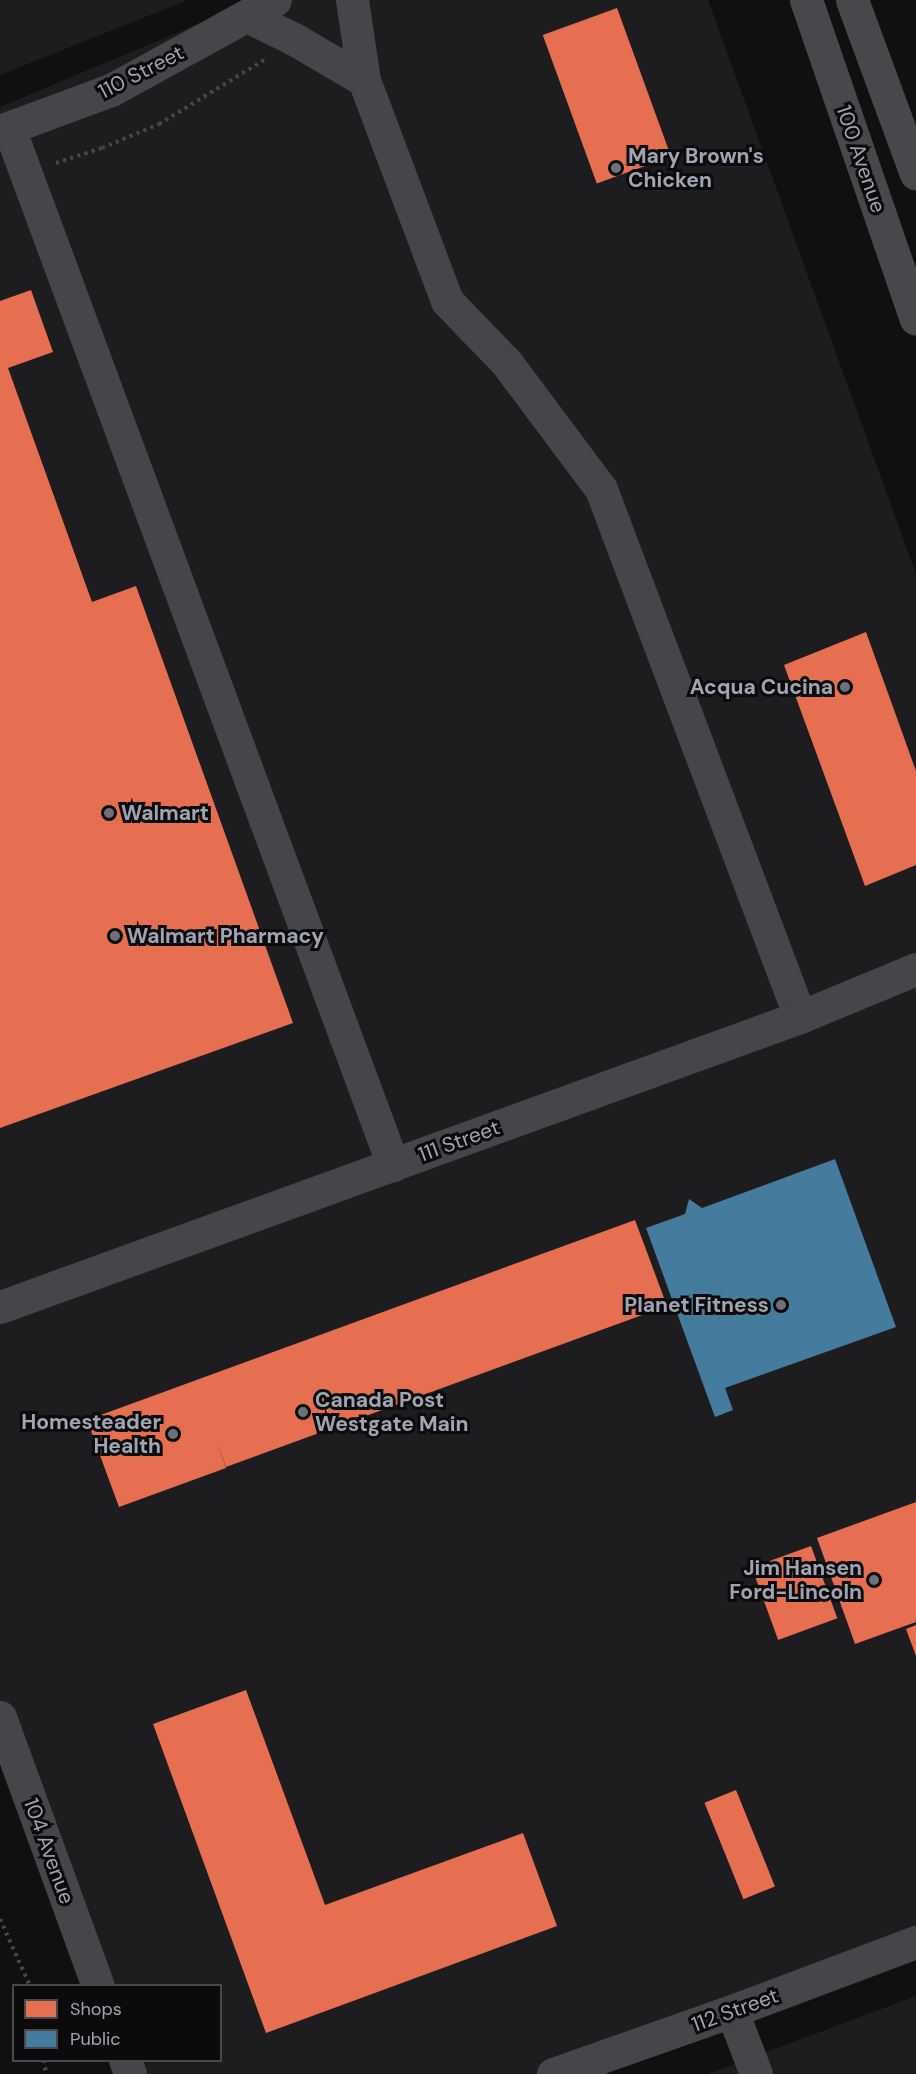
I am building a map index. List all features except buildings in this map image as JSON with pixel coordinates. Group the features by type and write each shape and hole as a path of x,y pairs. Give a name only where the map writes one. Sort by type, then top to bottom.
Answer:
{"main road":[{"name":"100 Avenue","path":"806,0 916,319"},
{"path":"852,0 916,174"}],"street":[{"path":"351,0 364,80 447,301 506,362 601,489 800,1017"},
{"path":"262,8 294,39 364,80"},
{"name":"110 Street","path":"4,129 111,90 262,8"},
{"path":"4,129 393,1165"},
{"name":"111 Street","path":"0,1306 800,1017 916,969"},
{"name":"104 Avenue","path":"0,1717 97,1984"},
{"name":"112 Street","path":"553,2074 732,2011 916,1942"},
{"path":"732,2011 756,2074"}],"path":[{"path":"45,167 102,148 159,124 272,56"},
{"path":"0,1919 15,1946 29,1984"}],"shaded area":[{"path":"0,0 188,0 0,75"},
{"path":"255,0 708,0 916,574 916,1940 542,2074 130,2074 125,2062 222,2062 222,1984 98,1984 0,1717 0,107"},
{"path":"916,1996 916,2074 708,2074"}],"place":[{"name":"Mary Brown's Chicken","path":"616,168"},
{"name":"Acqua Cucina","path":"845,687"},
{"name":"Walmart","path":"109,813"},
{"name":"Walmart Pharmacy","path":"115,936"},
{"name":"Planet Fitness","path":"781,1305"},
{"name":"Canada Post Westgate Main","path":"303,1412"},
{"name":"Homesteader Health","path":"173,1434"},
{"name":"Jim Hansen Ford-Lincoln","path":"874,1580"}]}
